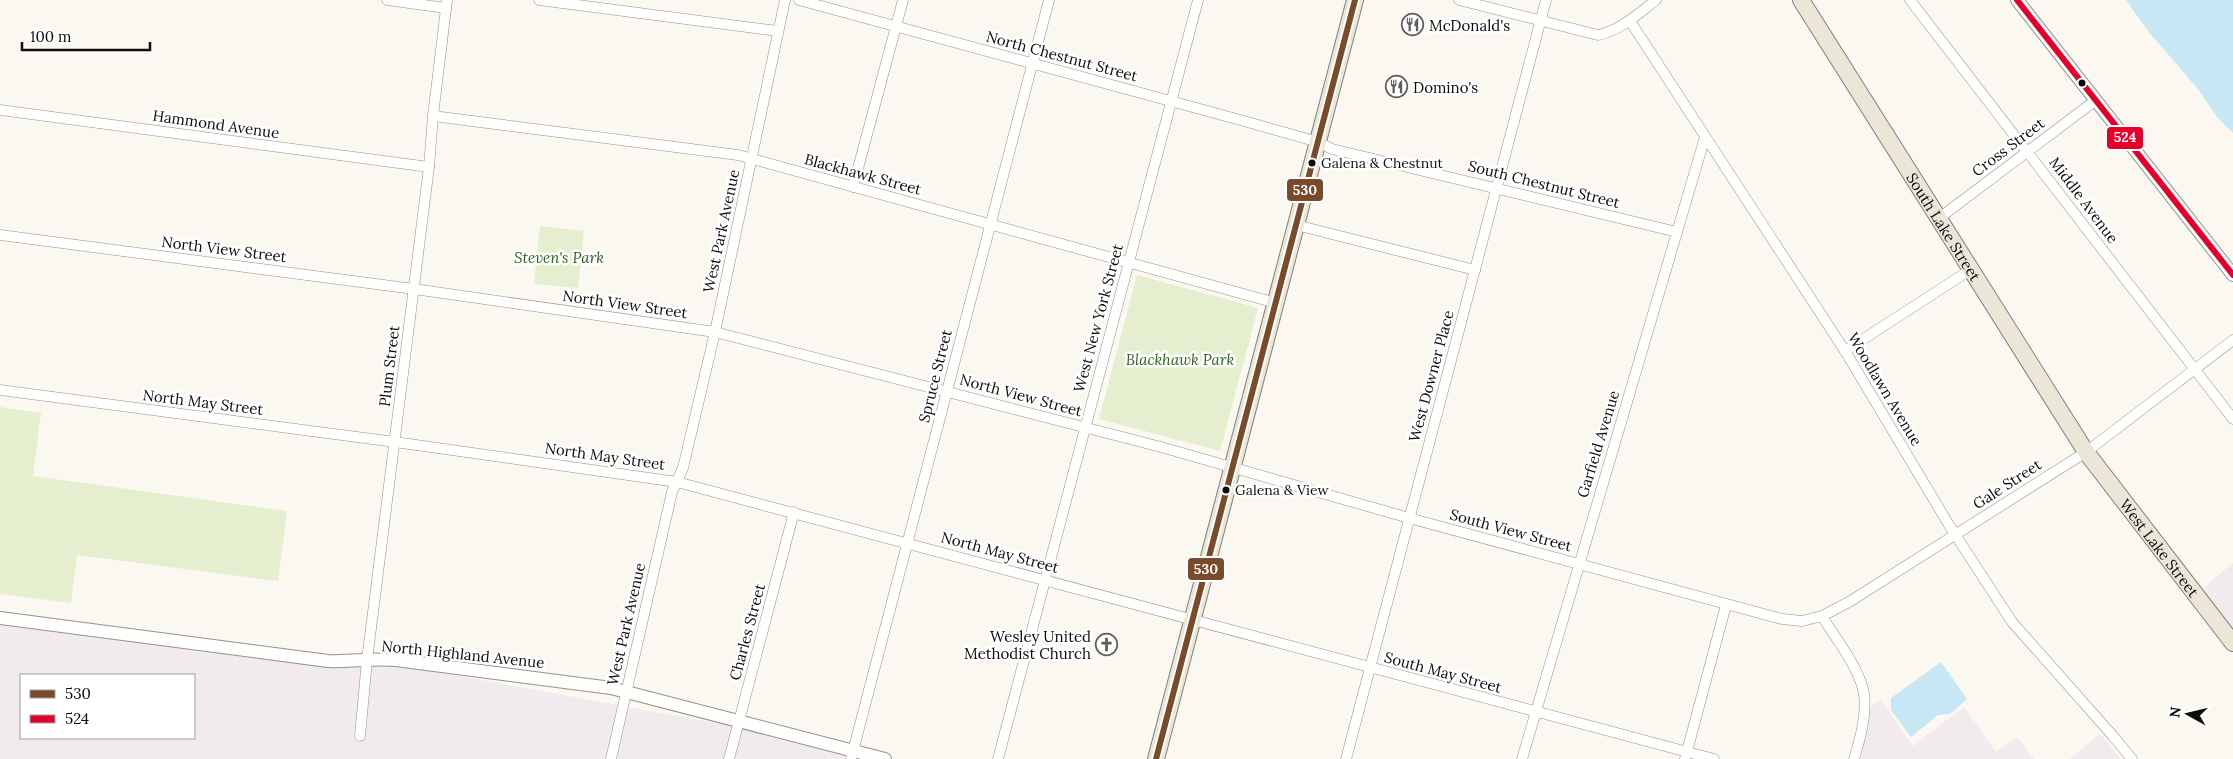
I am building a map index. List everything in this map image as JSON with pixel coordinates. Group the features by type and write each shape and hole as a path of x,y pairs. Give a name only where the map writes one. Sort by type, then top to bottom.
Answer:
{"main road":[{"path":"1156,759 1356,0"},
{"name":"South Lake Street","path":"1801,0 2086,452"},
{"name":"West Lake Street","path":"2086,452 2233,643"}],"street":[{"path":"387,0 446,4"},
{"path":"539,0 778,31"},
{"name":"West Park Avenue","path":"611,759 672,492 683,468 715,332 785,0"},
{"name":"North Chestnut Street","path":"799,0 1032,62 1318,142"},
{"path":"853,187 903,0"},
{"name":"Spruce Street","path":"852,755 1049,0"},
{"name":"West New York Street","path":"998,759 1198,0"},
{"path":"1459,0 1598,35 1609,33 1630,21 1656,0"},
{"name":"West Downer Place","path":"1346,759 1546,0"},
{"name":"Middle Avenue","path":"1910,0 2194,371 2233,419"},
{"path":"2017,0 2233,275"},
{"name":"Plum Street","path":"360,736 367,660 429,167 446,4"},
{"name":"Woodlawn Avenue","path":"1630,21 1845,351 1956,536 2012,622 2132,759"},
{"name":"Cross Street","path":"1938,219 2096,100"},
{"name":"Hammond Avenue","path":"0,110 429,167"},
{"name":"Blackhawk Street","path":"433,116 738,155 1276,303"},
{"name":"Garfield Avenue","path":"1522,759 1705,137"},
{"name":"South Chestnut Street","path":"1318,142 1332,149 1677,232"},
{"path":"1296,225 1474,270"},
{"name":"North View Street","path":"0,236 414,289 715,332 1234,467"},
{"path":"1845,351 1970,270"},
{"name":"Gale Street","path":"1782,619 1802,621 1822,616 1849,602 1956,536 2086,452 2233,340"},
{"name":"North May Street","path":"0,390 395,442 677,482 1192,618"},
{"name":"South View Street","path":"1234,467 1409,518 1782,619"},
{"name":"Charles Street","path":"730,759 794,512"},
{"path":"1685,756 1726,605"},
{"path":"1822,616 1856,672 1864,694 1864,714 1854,759"},
{"name":"North Highland Avenue","path":"0,618 328,661 396,660 625,691 739,721 852,755 885,759"},
{"name":"South May Street","path":"1192,618 1536,712 1685,756 1714,759"}],"shaded area":[{"path":"2233,563 2233,631 2200,591"},
{"path":"0,620 389,663 748,729 863,759 0,759"},
{"path":"1881,700 1913,746 1964,707 1996,752 2017,737 2034,759 1861,759 1870,707"},
{"path":"2100,734 2121,759 2070,759"}],"green space":[{"name":"Steven's Park","path":"540,226 584,231 578,288 534,284"},
{"name":"Blackhawk Park","path":"1137,275 1258,308 1220,451 1099,419"},
{"path":"0,407 41,413 33,476 287,511 278,581 77,555 71,603 0,594"}],"water":[{"path":"2126,0 2233,0 2233,133 2218,118 2198,89 2148,31"},
{"path":"1941,662 1967,699 1950,714 1938,715 1911,737 1891,710 1891,698"}],"transit line":[{"name":"530","path":"1156,759 1355,0"},
{"name":"524","path":"2017,0 2233,275"}],"place":[{"name":"McDonald's","path":"1413,25"},
{"name":"Domino's","path":"1397,87"},
{"name":"Galena & Chestnut","path":"1312,163"},
{"name":"Galena & View","path":"1226,490"},
{"name":"Wesley United Methodist Church","path":"1107,645"}]}
